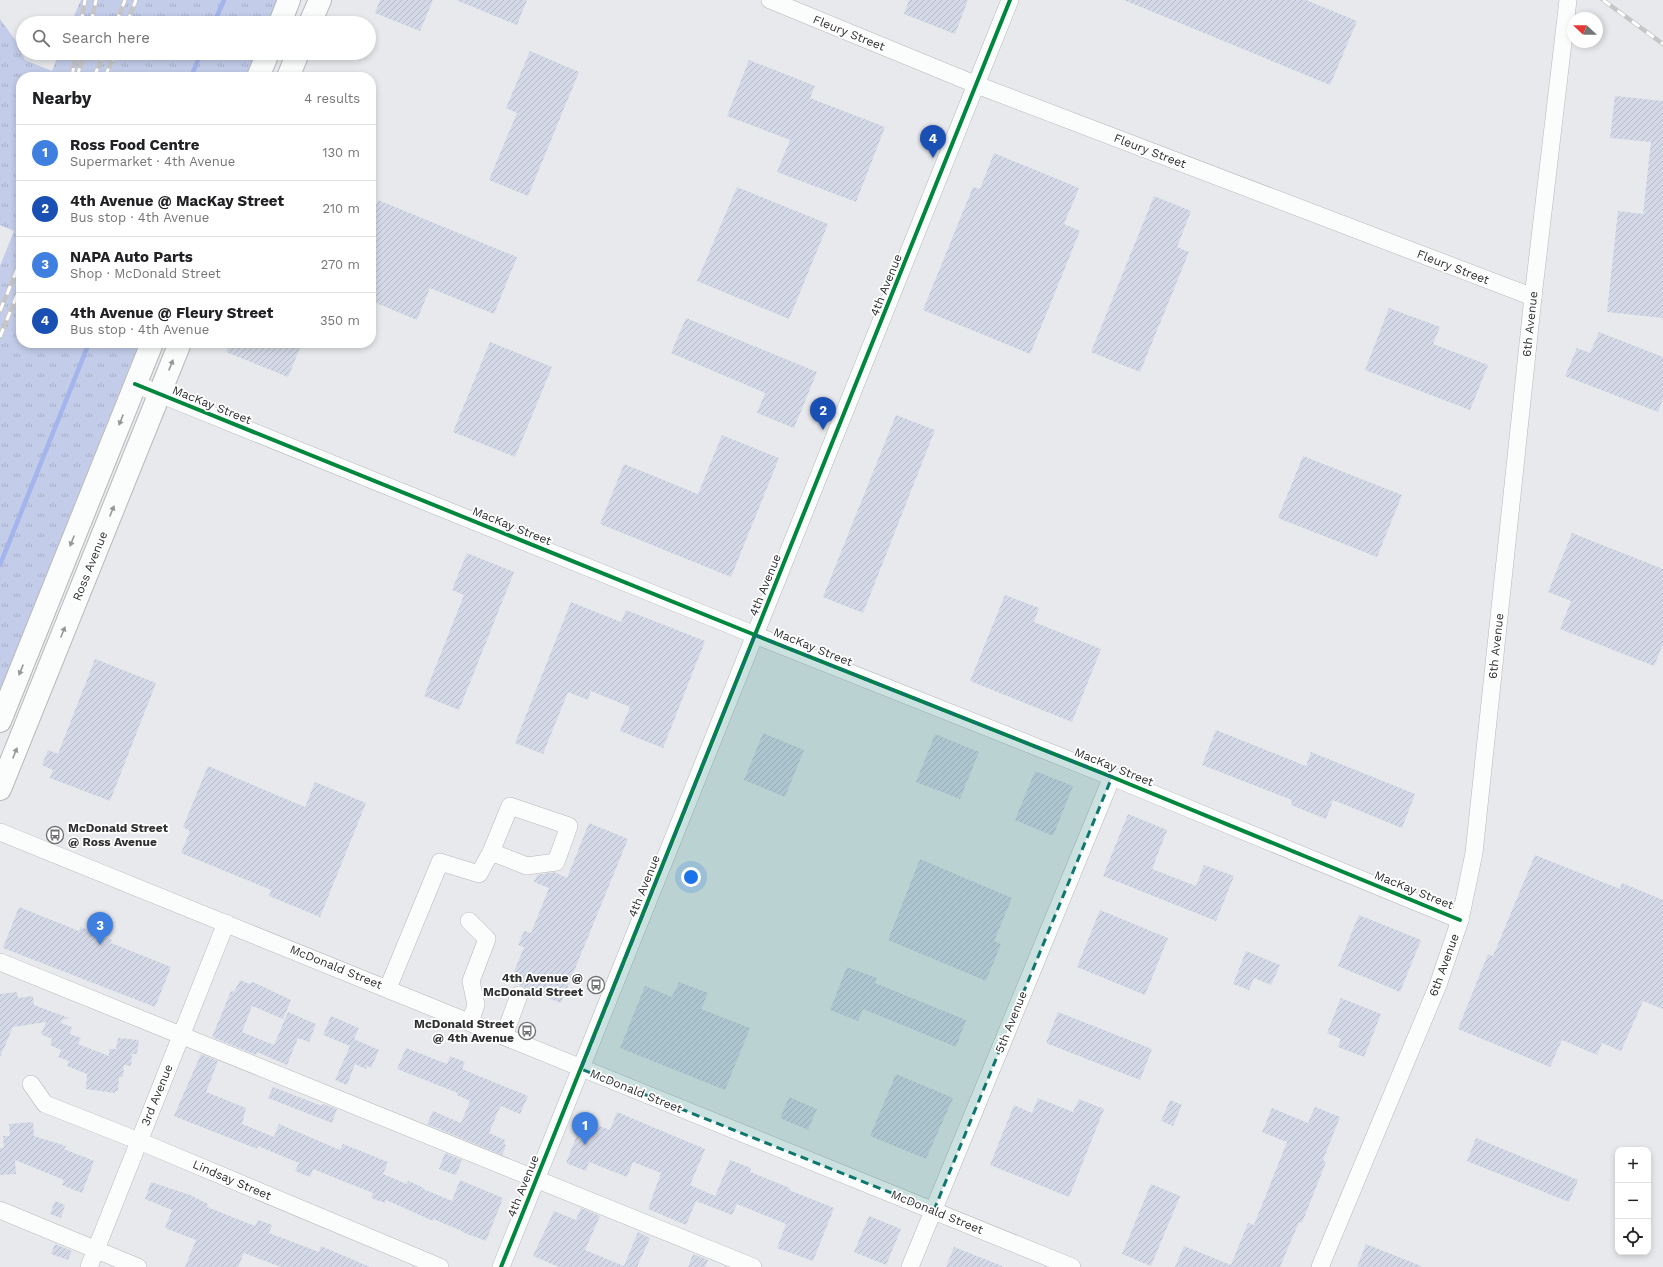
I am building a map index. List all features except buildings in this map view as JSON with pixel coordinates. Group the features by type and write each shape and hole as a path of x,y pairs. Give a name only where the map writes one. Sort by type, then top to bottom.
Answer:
{"main road":[{"path":"283,16 289,0"},
{"path":"313,16 320,0"},
{"path":"260,72 265,60"},
{"path":"290,72 295,60"},
{"path":"0,721 150,348"},
{"name":"Ross Avenue","path":"0,789 178,348"}],"street":[{"name":"Fleury Street","path":"770,0 977,85 1533,297"},
{"name":"4th Avenue","path":"501,1267 1010,0"},
{"name":"6th Avenue","path":"1320,1267 1438,985 1460,920 1474,853 1533,297 1568,0"},
{"name":"MacKay Street","path":"135,384 755,635 1112,777 1460,920"},
{"name":"5th Avenue","path":"910,1267 1112,777"},
{"path":"388,988 440,862 479,874 491,852 510,806 569,826 556,862 528,866 491,852"},
{"name":"McDonald Street","path":"0,832 388,988 581,1069 934,1210 1072,1267"},
{"path":"469,921 487,939 471,981 476,1005 470,1022"},
{"name":"3rd Avenue","path":"89,1267 226,923"},
{"path":"0,962 753,1267"},
{"path":"504,1036 519,995"},
{"name":"Lindsay Street","path":"31,1084 45,1104 139,1141 440,1267"},
{"path":"0,1210 138,1267"}],"highlighted area":[{"path":"755,635 1112,777 934,1210 581,1069"}],"green space":[{"path":"81,0 277,0 271,16 74,16"},
{"path":"0,19 16,41 16,60 25,60 52,71 56,60 253,60 248,72 16,72 16,348 137,348 0,690 0,266 14,231 0,225"}],"waterway":[{"path":"217,16 224,0"},
{"path":"193,72 198,60"},
{"path":"0,565 87,348"}],"railway":[{"path":"82,16 85,0"},
{"path":"93,16 96,0"},
{"path":"119,16 125,0"},
{"path":"130,16 136,0"},
{"path":"1603,0 1663,44"},
{"path":"73,72 75,60"},
{"path":"78,72 82,60"},
{"path":"96,72 101,60"},
{"path":"107,72 112,60"},
{"path":"0,311 16,272"},
{"path":"0,337 16,297"}],"cycle path":[{"path":"501,1267 1010,0"},
{"path":"135,384 755,635 1112,777 1460,920"}],"place":[{"name":"4th Avenue @ Fleury Street","path":"933,158"},
{"name":"4th Avenue @ MacKay Street","path":"823,430"},
{"name":"McDonald Street @ Ross Avenue","path":"55,835"},
{"name":"NAPA Auto Parts","path":"100,945"},
{"name":"4th Avenue @ McDonald Street","path":"596,985"},
{"name":"McDonald Street @ 4th Avenue","path":"527,1031"},
{"name":"Ross Food Centre","path":"585,1145"}]}
